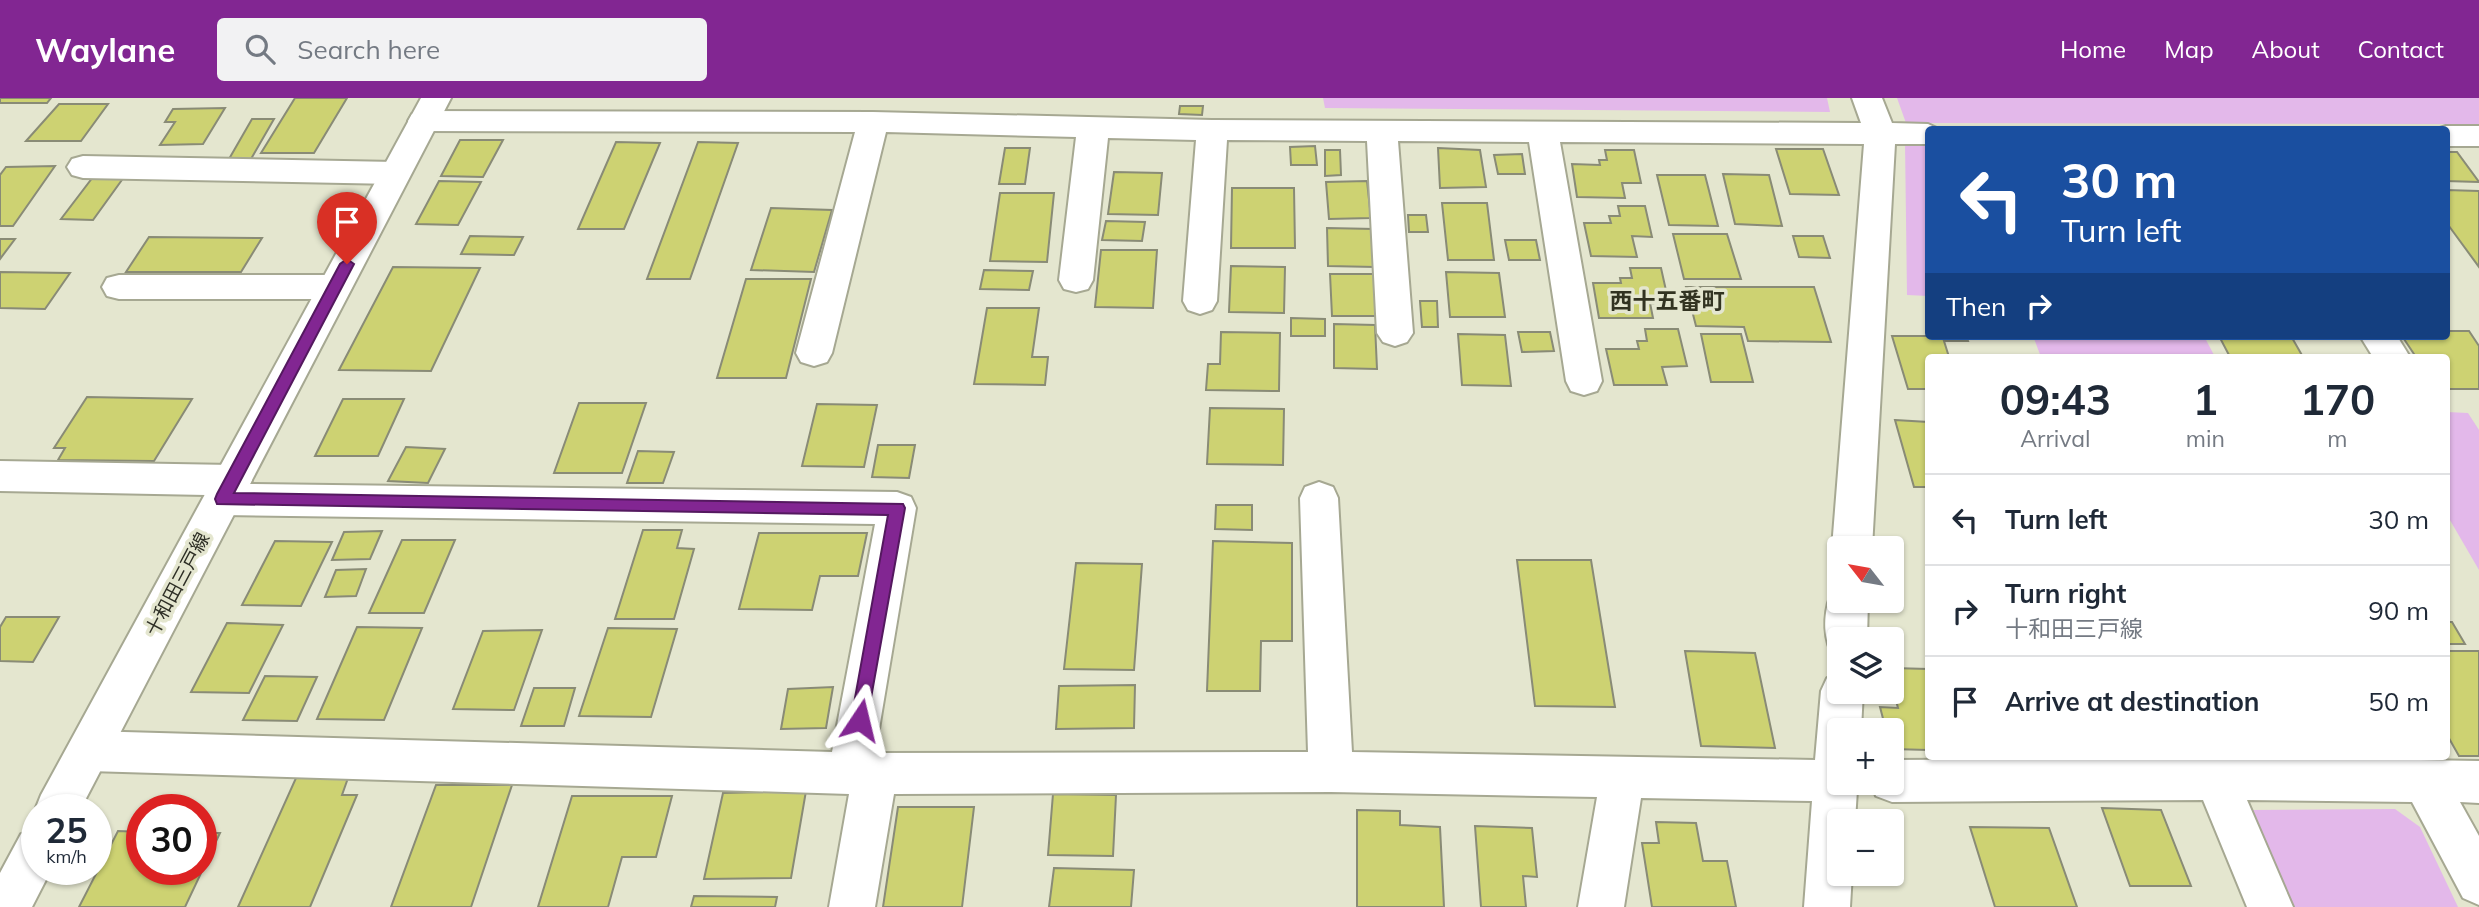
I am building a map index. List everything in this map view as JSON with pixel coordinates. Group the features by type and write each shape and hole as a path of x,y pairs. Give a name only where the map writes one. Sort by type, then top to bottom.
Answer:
{"street":[{"path":"1853,536 1880,134 1867,98"},
{"path":"430,109 1212,130 1925,134"},
{"name":"十和田三戸線","path":"66,794 430,109"},
{"path":"814,353 873,122"},
{"path":"1076,280 1093,128"},
{"path":"1200,301 1212,130"},
{"path":"1382,131 1395,333"},
{"path":"1543,133 1584,381"},
{"path":"2450,136 2479,136"},
{"path":"83,167 395,173"},
{"path":"119,286 335,287"},
{"path":"0,476 228,489 897,508 863,774 852,907"},
{"path":"1319,498 1331,772"},
{"path":"89,751 863,774 1331,772 1827,781"},
{"path":"1904,781 2216,779 2299,768 2425,781 2479,782"},
{"path":"1601,907 1622,777"},
{"path":"2216,779 2270,907"},
{"path":"2425,781 2479,883"},
{"path":"1827,907 1837,795"},
{"path":"7,907 21,880"}],"shaded area":[{"path":"1323,98 1827,98 1830,112 1325,108"},
{"path":"1897,98 2479,98 2479,124 1906,123"},
{"path":"1905,142 1925,143 1925,296 1907,295"},
{"path":"2035,340 2206,340 2213,354 2040,354"},
{"path":"2450,412 2468,413 2479,430 2479,570 2450,520"},
{"path":"2395,809 2420,827 2458,907 2292,907 2252,810"}],"building":[{"path":"0,98 51,98 47,103 0,103"},
{"path":"295,98 347,98 314,153 261,153"},
{"path":"59,104 108,104 81,141 26,141"},
{"path":"1180,106 1203,106 1202,115 1179,114"},
{"path":"225,108 203,144 160,145 175,122 165,122 173,109"},
{"path":"252,119 274,119 251,159 229,159"},
{"path":"460,140 503,140 483,177 441,176"},
{"path":"616,142 660,143 624,229 578,229"},
{"path":"698,142 738,143 690,279 647,279"},
{"path":"1315,146 1317,165 1291,165 1290,147"},
{"path":"1005,148 1030,148 1025,184 999,184"},
{"path":"1438,148 1480,150 1486,187 1440,188"},
{"path":"1776,149 1823,149 1839,195 1790,194"},
{"path":"1325,150 1340,150 1341,175 1325,176"},
{"path":"1605,150 1634,150 1641,183 1622,183 1625,198 1577,197 1572,164 1600,165 1599,160 1607,160"},
{"path":"2450,152 2457,152 2479,182 2450,181"},
{"path":"1522,154 1525,174 1498,174 1494,155"},
{"path":"55,166 13,226 0,226 0,175 6,167"},
{"path":"1114,172 1162,173 1158,215 1108,214"},
{"path":"1723,174 1769,175 1782,226 1735,224"},
{"path":"1657,175 1705,175 1718,226 1669,225"},
{"path":"93,177 124,177 93,220 61,219"},
{"path":"439,181 481,182 458,225 416,224"},
{"path":"1367,181 1371,218 1329,219 1326,182"},
{"path":"1232,188 1294,188 1295,248 1231,248"},
{"path":"2450,190 2479,191 2479,267 2450,227"},
{"path":"1000,193 1054,193 1047,262 990,261"},
{"path":"1442,203 1487,203 1494,260 1448,260"},
{"path":"1618,206 1645,206 1652,237 1632,236 1637,257 1591,256 1584,223 1611,223 1609,216 1620,216"},
{"path":"771,208 832,210 814,272 751,270"},
{"path":"1408,215 1426,215 1428,232 1409,232"},
{"path":"1106,221 1145,222 1142,241 1102,240"},
{"path":"1327,228 1374,229 1375,267 1328,266"},
{"path":"1673,234 1727,234 1741,279 1684,279"},
{"path":"470,236 523,237 514,255 461,254"},
{"path":"1793,236 1823,236 1830,258 1799,257"},
{"path":"149,237 262,238 241,272 126,272"},
{"path":"0,239 15,239 0,259"},
{"path":"1505,240 1536,240 1540,260 1509,260"},
{"path":"1101,250 1157,250 1153,308 1095,307"},
{"path":"1231,266 1285,267 1284,313 1229,312"},
{"path":"393,267 480,268 431,371 339,370"},
{"path":"1630,268 1661,268 1669,304 1650,303 1653,318 1599,318 1593,283 1621,283 1620,278 1632,278"},
{"path":"984,270 1033,271 1029,290 980,289"},
{"path":"0,272 70,273 45,309 0,308"},
{"path":"1446,272 1499,273 1505,317 1450,317"},
{"path":"1330,274 1374,274 1377,316 1332,316"},
{"path":"746,279 811,279 786,378 717,378"},
{"path":"1686,287 1814,287 1831,342 1748,341 1744,327 1696,326"},
{"path":"1420,301 1437,301 1438,327 1422,327"},
{"path":"987,308 1039,308 1032,357 1048,357 1045,385 974,384"},
{"path":"1291,318 1325,319 1325,336 1291,336"},
{"path":"1334,324 1375,325 1377,369 1334,368"},
{"path":"1645,329 1678,329 1687,366 1662,367 1667,385 1614,385 1606,349 1639,349 1637,341 1647,341"},
{"path":"2450,331 2469,331 2479,346 2479,389 2450,389 2450,354 2414,354 2405,340 2450,340"},
{"path":"1221,332 1280,333 1279,391 1206,390 1208,364 1220,364"},
{"path":"1518,332 1550,332 1554,351 1522,352"},
{"path":"1458,334 1505,335 1511,386 1462,385"},
{"path":"1701,334 1741,334 1753,382 1711,382"},
{"path":"1892,336 1925,336 1925,340 1968,340 1944,341 1948,354 1925,354 1925,389 1908,389"},
{"path":"2221,340 2293,340 2301,354 2228,354"},
{"path":"87,397 192,399 154,461 58,460 65,448 54,448"},
{"path":"343,399 404,399 378,456 315,456"},
{"path":"579,403 646,403 622,473 554,473"},
{"path":"817,404 877,405 864,467 802,466"},
{"path":"1210,408 1284,409 1283,465 1207,464"},
{"path":"1895,420 1925,422 1925,487 1914,487"},
{"path":"878,445 915,445 909,478 872,477"},
{"path":"406,447 445,449 428,483 388,481"},
{"path":"638,451 674,452 663,483 627,483"},
{"path":"1216,505 1252,505 1252,530 1215,529"},
{"path":"643,530 682,530 677,548 694,549 674,619 615,619"},
{"path":"382,531 370,559 332,560 344,532"},
{"path":"759,533 867,533 858,576 820,576 812,610 739,609"},
{"path":"402,540 455,540 424,613 369,613"},
{"path":"275,541 332,542 301,606 242,605"},
{"path":"1213,541 1292,543 1292,641 1261,641 1260,691 1207,691"},
{"path":"1517,560 1591,560 1615,707 1535,706"},
{"path":"1076,563 1142,564 1134,670 1064,669"},
{"path":"366,569 356,596 325,597 336,570"},
{"path":"6,617 59,617 33,662 0,661 0,627"},
{"path":"2450,622 2452,622 2465,644 2450,644"},
{"path":"227,623 283,625 249,693 191,692"},
{"path":"357,627 422,628 384,720 317,719"},
{"path":"608,628 677,629 651,717 579,716"},
{"path":"542,630 514,710 453,709 483,631"},
{"path":"1685,651 1755,653 1775,748 1701,746"},
{"path":"2450,651 2479,651 2479,756 2459,756 2450,740"},
{"path":"1904,668 1925,669 1925,750 1904,749 1904,718 1883,718 1880,707 1898,708 1897,704 1904,704"},
{"path":"265,676 317,677 297,721 243,720"},
{"path":"1135,685 1134,728 1056,729 1059,686"},
{"path":"833,687 826,728 781,729 788,689"},
{"path":"534,688 575,688 564,726 521,726"},
{"path":"296,778 348,778 342,795 357,795 310,907 238,907"},
{"path":"436,785 512,785 471,907 391,907"},
{"path":"806,791 791,878 704,879 723,793"},
{"path":"1053,794 1116,795 1113,856 1048,855"},
{"path":"572,796 672,796 656,857 622,857 608,907 538,907"},
{"path":"898,807 974,807 962,907 883,907"},
{"path":"2102,808 2161,810 2191,886 2130,886"},
{"path":"1357,810 1400,811 1400,825 1440,827 1444,907 1357,907"},
{"path":"1656,822 1696,823 1703,861 1727,861 1736,907 1652,907 1642,843 1659,843"},
{"path":"1475,826 1532,828 1537,877 1523,876 1526,907 1481,907"},
{"path":"1970,827 2049,828 2077,907 1995,907"},
{"path":"118,831 126,831 126,885 195,885 185,907 79,907 90,885 112,885 112,843"},
{"path":"1054,868 1134,870 1131,907 1049,907"},
{"path":"694,896 777,897 775,907 691,907"}],"district":[{"name":"西十五番町","path":"1667,301"}],"route":[{"path":"347,264 223,499 897,508 860,720"}]}
